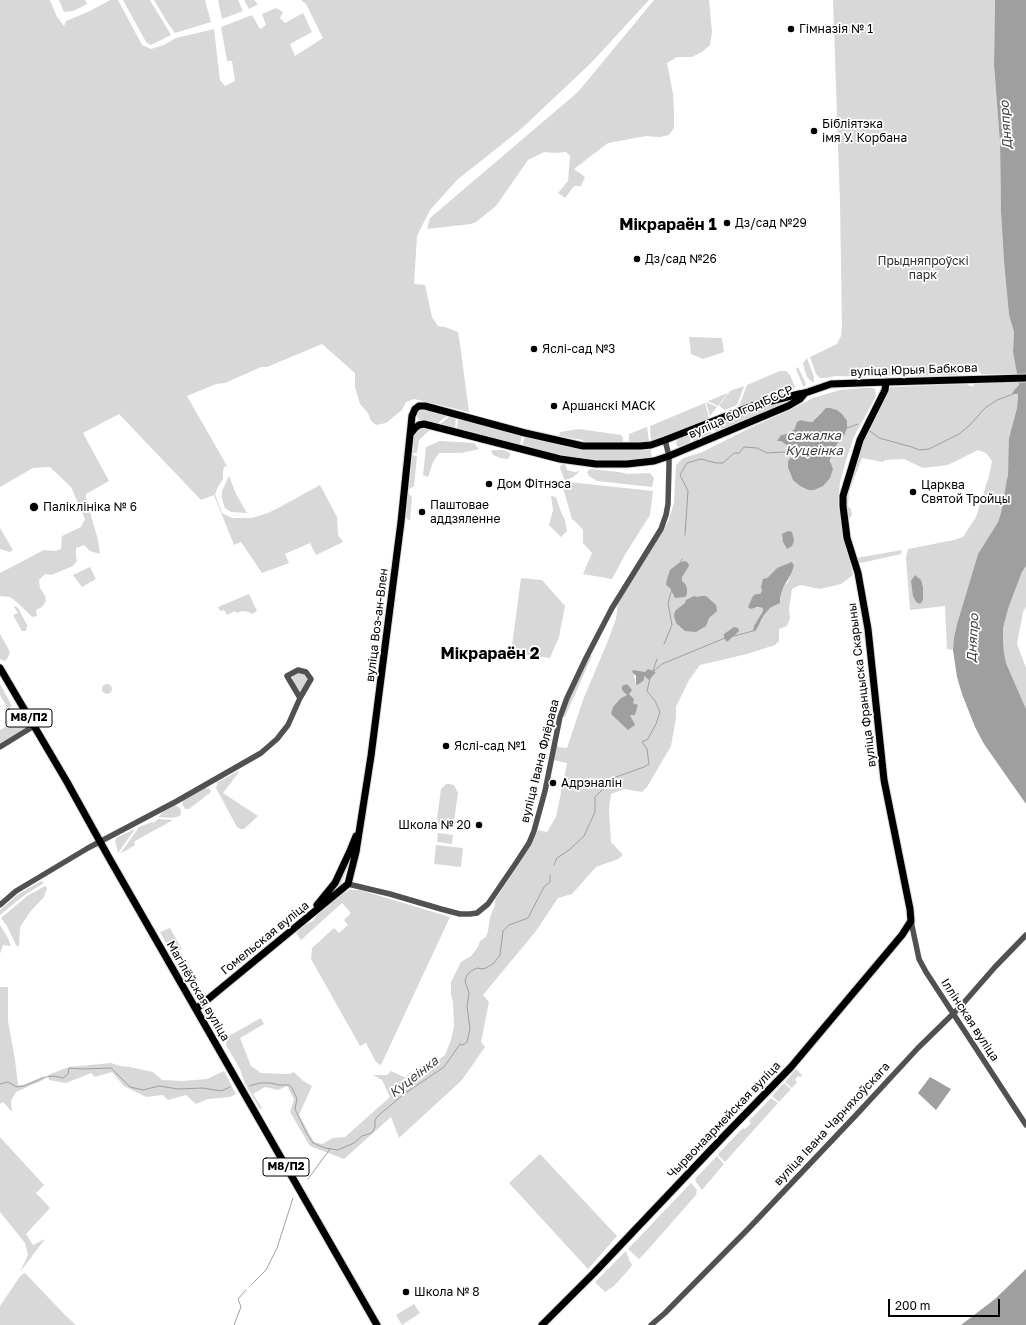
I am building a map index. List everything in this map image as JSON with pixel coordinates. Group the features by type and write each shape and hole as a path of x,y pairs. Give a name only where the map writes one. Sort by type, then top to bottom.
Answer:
{"main road":[{"name":"вуліца Юрыя Бабкова","path":"805,394 831,384 1026,378"},
{"name":"вуліца Францыска Скарыны","path":"886,382 885,390 860,440 843,496 843,506 847,538 858,572 868,629 884,780 910,909 910,921"},
{"name":"вуліца 60 год БССР","path":"411,433 412,416 415,409 419,406 425,406 524,433 583,446 651,445 752,406 799,394 805,394"},
{"name":"вуліца 60 год БССР","path":"411,433 419,425 424,424 560,459 596,464 627,464 669,456 788,406 800,399 805,394"},
{"name":"вуліца Воз-ан-Влен","path":"348,884 356,852 388,630 411,433"},
{"name":"Магілёўская вуліца","path":"0,668 69,785 377,1325"},
{"name":"вуліца Воз-ан-Влен","path":"305,919 335,883 350,851 361,820"},
{"name":"Гомельская вуліца","path":"196,1009 348,884"},
{"name":"Чырвонаармейская вуліца","path":"542,1325 594,1273 791,1067 902,935 910,921"}],"street":[{"name":"вуліца Івана Флёрава","path":"348,884 390,894 434,908 460,914 477,912 488,904 529,843 534,831 545,791 560,717 570,691 612,608 661,529 668,504 669,456 665,440"},
{"path":"0,905 16,891 100,841 177,801 261,753 277,739 288,725 300,698 311,679 306,672 298,670 288,676 300,698"},
{"path":"0,747 34,726"},
{"name":"Іллінская вуліца","path":"910,921 919,959 953,1014 1026,1125"},
{"name":"вуліца Івана Чарняхоўскага","path":"651,1325 665,1313 750,1227 918,1048 953,1014 1026,935"}],"green space":[{"path":"0,0 50,0 57,17 64,26 66,21 90,11 110,0 118,0 142,45 151,49 164,45 176,38 214,29 220,80 225,86 235,81 232,61 227,61 221,27 252,15 260,29 266,25 262,14 276,8 283,12 280,18 285,23 303,13 312,32 290,44 295,56 323,38 306,4 301,0 649,0 591,63 521,129 457,180 430,210 417,236 414,284 425,285 432,317 438,326 458,332 469,412 414,399 406,402 402,410 386,423 376,425 371,421 368,413 360,404 355,387 355,373 322,344 267,367 261,367 225,383 216,384 187,396 227,466 224,467 223,479 215,494 222,513 232,518 252,518 268,513 320,485 337,517 338,535 343,542 316,555 310,543 285,554 289,563 262,573 241,542 234,545 214,495 201,500 119,414 83,433 109,481 86,494 98,540 100,554 90,551 84,545 76,548 77,561 73,566 51,575 45,574 39,580 40,588 46,601 42,607 36,610 37,616 32,617 10,597 0,596 0,573 44,550 55,551 61,549 62,536 81,527 85,519 71,487 50,467 33,468 0,487"},
{"path":"59,0 85,0 87,4 73,11 64,12"},
{"path":"123,0 150,0 171,35 151,45 146,42"},
{"path":"154,0 205,0 211,22 175,33"},
{"path":"218,0 238,0 243,11 222,19"},
{"path":"244,0 254,0 258,4 249,9"},
{"path":"654,0 709,0 712,32 710,45 702,52 692,57 677,57 667,63 673,94 674,111 674,128 669,135 659,137 646,136 608,143 574,169 585,177 581,186 574,186 565,198 558,193 568,181 570,156 566,152 544,152 528,160 496,206 476,222 471,224 427,229 430,218 578,92"},
{"name":"Прыдняпроўскі парк","path":"833,0 995,0 994,65 1000,143 1001,212 1009,315 1014,332 1013,352 1017,374 981,374 979,370 973,368 958,368 958,375 916,376 915,374 911,374 871,377 836,376 820,378 816,374 810,357 837,344 841,336 842,327 840,202"},
{"path":"689,337 722,338 724,352 703,359 691,354"},
{"path":"807,358 814,377 814,382 807,377 804,368 803,363"},
{"path":"798,367 806,384 805,386 803,386 796,369"},
{"path":"780,371 786,371 790,375 795,387 792,392 739,406 747,385"},
{"path":"998,380 1018,381 1019,385 1013,394 1018,393 1017,408 1009,438 1007,483 998,522 978,554 957,624 953,650 947,649 945,606 910,610 906,558 908,549 963,537 976,517 989,476 992,461 986,453 978,450 948,465 923,468 904,459 885,460 883,462 862,458 849,492 848,506 851,509 852,515 849,519 846,501 848,484 860,446 890,387 967,384 973,386 975,383"},
{"path":"744,386 737,405 725,410 719,406 730,391"},
{"path":"871,388 875,389 876,396 854,437 840,482 838,506 853,575 841,584 820,589 800,585 792,589 789,609 790,618 787,626 779,629 779,641 775,645 747,654 700,665 689,680 676,707 676,718 671,746 647,787 642,792 624,789 611,794 609,809 611,842 623,855 618,859 596,867 572,894 558,898 536,931 483,995 489,1002 481,1042 485,1047 462,1080 399,1138 391,1117 344,1159 310,1146 290,1112 294,1099 287,1086 278,1090 265,1087 253,1094 262,1108 260,1109 245,1084 240,1069 226,1045 227,1037 261,1018 264,1024 240,1038 251,1066 261,1073 289,1074 294,1072 302,1080 312,1086 299,1115 314,1142 322,1144 333,1138 345,1137 390,1097 382,1080 373,1075 387,1075 391,1071 406,1078 407,1075 416,1078 445,1055 451,1040 454,1026 451,982 461,962 471,956 478,947 480,941 486,937 495,900 521,861 538,830 547,832 556,817 567,763 553,760 556,746 558,745 558,747 567,748 583,700 616,619 618,602 668,522 674,503 676,465 683,458 700,453 813,398 840,390","holes":["821,412 824,412 847,428 831,457 831,464 814,490 808,490 800,486 791,476 788,468 795,460 794,451 781,441 781,435 791,432 801,420 812,422","794,566 788,582 783,588 780,603 770,608 764,615 761,622 759,618 763,608 748,607 750,603 763,591 767,578 777,568","633,671 645,672 644,675 636,685","627,695 633,703 638,705 635,715 630,715 632,721 617,718 611,714 621,698"]},
{"path":"728,393 718,406 708,401"},
{"path":"799,396 732,427 717,432 714,430 715,426 755,409"},
{"path":"706,402 717,407 710,416"},
{"path":"705,403 709,417 705,422 661,439 651,441 650,426"},
{"path":"420,410 448,415 437,424 418,419 417,413"},
{"path":"450,416 456,417 455,429 439,425"},
{"path":"458,418 522,434 520,446 457,429"},
{"path":"420,426 432,428 419,440 417,453 413,453 414,434"},
{"path":"647,427 649,441 639,443 629,442 629,434"},
{"path":"710,427 713,434 690,444 701,430"},
{"path":"579,429 621,435 623,440 622,443 583,443 583,440 559,436 560,432"},
{"path":"698,431 688,444 681,448 677,446 676,443 679,438"},
{"path":"525,435 563,445 650,447 652,457 621,461 580,459 522,447"},
{"path":"440,441 474,443 479,449 462,453 439,453 433,462 428,477 423,475 426,447"},
{"path":"491,450 504,450 511,454 508,459 500,458 493,455"},
{"path":"412,455 417,456 414,486 409,489"},
{"path":"564,464 567,470 575,472 580,471 565,481 560,468 561,465"},
{"path":"590,469 628,474 650,473 654,478 652,487 597,481 589,476 587,472"},
{"path":"229,476 236,494 247,513 231,512 225,508 222,499 222,491"},
{"path":"568,482 653,491 650,515 626,553 612,579 583,574 592,553 583,543 583,530 572,519 563,488"},
{"path":"408,493 412,497 410,520 406,517"},
{"path":"551,496 556,497 565,520 567,531 561,537 549,525 553,510"},
{"path":"0,528 13,550 10,552 0,549"},
{"path":"902,550 901,554 861,563 856,558"},
{"path":"1026,566 1026,607 1023,612 1017,644 1026,668 1026,709 1006,663 1003,628 1009,606 1022,572"},
{"path":"90,567 96,579 82,587 73,575"},
{"path":"521,578 542,580 565,606 559,637 550,658 511,653"},
{"path":"249,594 257,611 252,614 242,611 236,613 235,611 227,615 224,610 220,611 218,607"},
{"path":"15,606 18,608 27,625 26,631 22,631 13,615 18,613 14,607"},
{"path":"0,634 10,652 7,659 4,661 0,659"},
{"path":"589,655 592,656 565,717 562,716 568,700"},
{"path":"298,673 306,675 308,679 301,692 299,692 292,681 293,676"},
{"path":"0,684 12,706 5,710 4,709 7,707 0,695"},
{"path":"105,684 109,684 111,685 111,693 105,694 102,691 102,687"},
{"path":"14,708 23,726 26,726 27,728 0,745 0,730 9,725 5,717 7,715 6,712"},
{"path":"238,771 239,772 223,793 258,816 244,829 237,827 216,788 218,782"},
{"path":"446,784 454,785 458,793 454,821 449,828 440,826 437,818 441,789"},
{"path":"205,788 210,789 211,792 189,809 185,809 182,804 183,801"},
{"path":"175,805 180,808 180,816 172,818 158,817 164,811"},
{"path":"158,819 173,820 135,841 135,845 120,854 139,827 152,822 153,823"},
{"path":"135,829 118,853 115,841 116,838"},
{"path":"438,833 453,835 452,844 437,842"},
{"path":"436,845 463,848 461,867 434,864"},
{"path":"353,853 340,887 334,893 329,894"},
{"path":"41,881 44,883 26,894 0,915 0,910 17,895"},
{"path":"45,886 47,888 44,897 30,912 20,927 19,947 16,945 7,926 1,918 27,896"},
{"path":"349,890 360,890 450,917 381,1065 376,1062 366,1043 360,1046 311,959 312,948 334,928 339,933 348,925 344,920 351,913 342,903 301,940 296,933 303,926 313,921 319,912 337,897"},
{"path":"0,925 11,946 3,945 0,954"},
{"path":"170,928 182,949 172,954 160,932"},
{"path":"0,987 8,987 8,1021 18,1085 23,1085 44,1076 43,1080 16,1092 11,1101 12,1112 3,1102 0,1104"},
{"path":"111,1063 153,1072 162,1080 183,1081 207,1079 224,1071 236,1094 230,1097 208,1099 196,1104 186,1095 168,1100 163,1095 146,1097 124,1086 112,1072 95,1077 91,1073 66,1083 49,1080 48,1075 69,1067"},
{"path":"796,1069 802,1075 801,1077 798,1076 795,1080 797,1082 792,1088 785,1082"},
{"path":"784,1083 791,1089 779,1102 772,1096"},
{"path":"771,1098 778,1103 725,1162 718,1155 719,1153 743,1128 745,1129 751,1123 749,1121"},
{"path":"0,1137 44,1185 36,1193 50,1208 26,1234 33,1245 45,1239 20,1272 28,1255 25,1243 0,1212"},
{"path":"540,1154 617,1236 588,1269 509,1183"},
{"path":"717,1156 724,1164 702,1190 695,1179"},
{"path":"691,1183 697,1190 696,1195 639,1259 628,1249"},
{"path":"626,1251 632,1264 631,1267 614,1286 605,1292 595,1282"},
{"path":"25,1273 76,1325 0,1325 0,1306 21,1275"},
{"path":"414,1304 420,1313 402,1325 396,1315"}],"water":[{"name":"Дняпро","path":"995,0 1026,0 1026,566 1022,572 1009,606 1003,628 1003,640 1006,663 1026,709 1026,804 984,744 975,727 957,677 953,650 957,624 978,554 998,522 1001,513 1008,474 1009,438 1017,408 1018,394 1012,394 1019,385 1013,352 1014,332 1009,315 1004,262 1001,212 1000,143 994,65"},
{"name":"сажалка Куцеінка","path":"826,408 837,410 842,414 847,421 847,428 831,457 830,461 833,469 830,478 823,486 814,490 808,490 793,480 788,468 788,461 790,458 795,459 794,451 781,441 777,441 781,435 791,432 795,428 797,422 801,420 812,422"},
{"path":"788,531 792,532 794,541 792,546 787,549 783,542 782,534"},
{"path":"685,561 689,566 682,577 682,581 686,585 687,594 685,597 675,598 670,588 666,585 667,579 670,570 679,563"},
{"path":"792,562 794,566 783,588 780,603 770,608 764,615 756,630 753,632 754,626 763,611 763,608 757,607 751,609 748,607 753,596 760,594 762,591 761,587 763,579 767,578 777,568"},
{"path":"915,575 921,580 923,587 923,600 920,604 916,602 913,596 911,581"},
{"path":"694,596 706,596 716,605 717,611 709,618 706,626 696,632 685,631 676,623 674,616 675,611 685,603 686,600"},
{"path":"734,627 738,628 739,631 727,642 724,638 724,634"},
{"path":"648,669 656,672 649,680 644,676 644,680 636,685 636,676 632,672 633,670 645,672"},
{"path":"627,684 632,690 629,694 634,699 633,703 638,705 635,715 630,715 635,725 628,730 611,714 613,707 621,698 627,695 622,690 622,686"},
{"path":"930,1077 951,1089 936,1110 918,1093"},
{"path":"1026,1269 1026,1325 961,1325 995,1299"}],"waterway":[{"name":"Куцеінка","path":"870,431 879,438 919,450 929,449 959,434 970,425 985,408 997,400 1013,394"},
{"name":"Куцеінка","path":"847,428 858,424"},
{"name":"Куцеінка","path":"685,535 688,491 680,475 687,463 701,459 716,463 723,463 734,453 739,453 744,447 757,448 767,453 783,452 795,456"},
{"path":"680,564 682,559"},
{"path":"664,644 672,625 668,603 672,589"},
{"path":"734,636 753,631"},
{"path":"654,671 662,664 725,638"},
{"name":"Куцеінка","path":"653,671 657,659"},
{"name":"Куцеінка","path":"554,865 557,858 569,850 584,836 595,812 595,797 616,777 649,764 647,749 642,742 648,739 656,724 660,712 655,701 647,691 650,678"},
{"name":"Куцеінка","path":"249,1086 260,1083 289,1085 297,1099 295,1109 307,1134 313,1143 325,1148 338,1150 354,1143 362,1136 372,1133 375,1127 375,1120 378,1116 404,1094 444,1067 460,1044 463,1045 467,1042 470,1029 467,1006 469,993 465,981 467,975 477,968 486,968 494,963 500,955 503,931 509,925 528,918 544,887 550,882 550,875"},
{"name":"Куцеінка","path":"0,1084 8,1082 17,1087 24,1086 46,1077 54,1076 63,1078 68,1074 69,1068 111,1068 130,1087 143,1090 159,1086 178,1089 203,1088 221,1091 230,1087"},
{"path":"308,1179 330,1149"},
{"path":"251,1285 266,1270 277,1248 293,1198"},
{"path":"234,1325 241,1307 238,1299 246,1290"}],"place":[{"name":"Гімназія № 1","path":"791,29"},
{"name":"Бібліятэка імя У. Корбана","path":"814,131"},
{"name":"Дз/сад №29","path":"727,223"},
{"name":"Дз/сад №26","path":"637,259"},
{"name":"Яслі-сад №3","path":"534,349"},
{"name":"Аршанскі МАСК","path":"554,406"},
{"name":"Дом Фітнэса","path":"489,484"},
{"name":"Царква Святой Тройцы","path":"913,492"},
{"name":"Паліклініка № 6","path":"34,507"},
{"name":"Паштовае аддзяленне","path":"422,512"},
{"name":"Яслі-сад №1","path":"446,746"},
{"name":"Адрэналін","path":"553,783"},
{"name":"Школа № 20","path":"479,825"},
{"name":"Школа № 8","path":"406,1292"}],"district":[{"name":"Мікрараён 1","path":"668,225"},
{"name":"Мікрараён 2","path":"490,654"}]}
